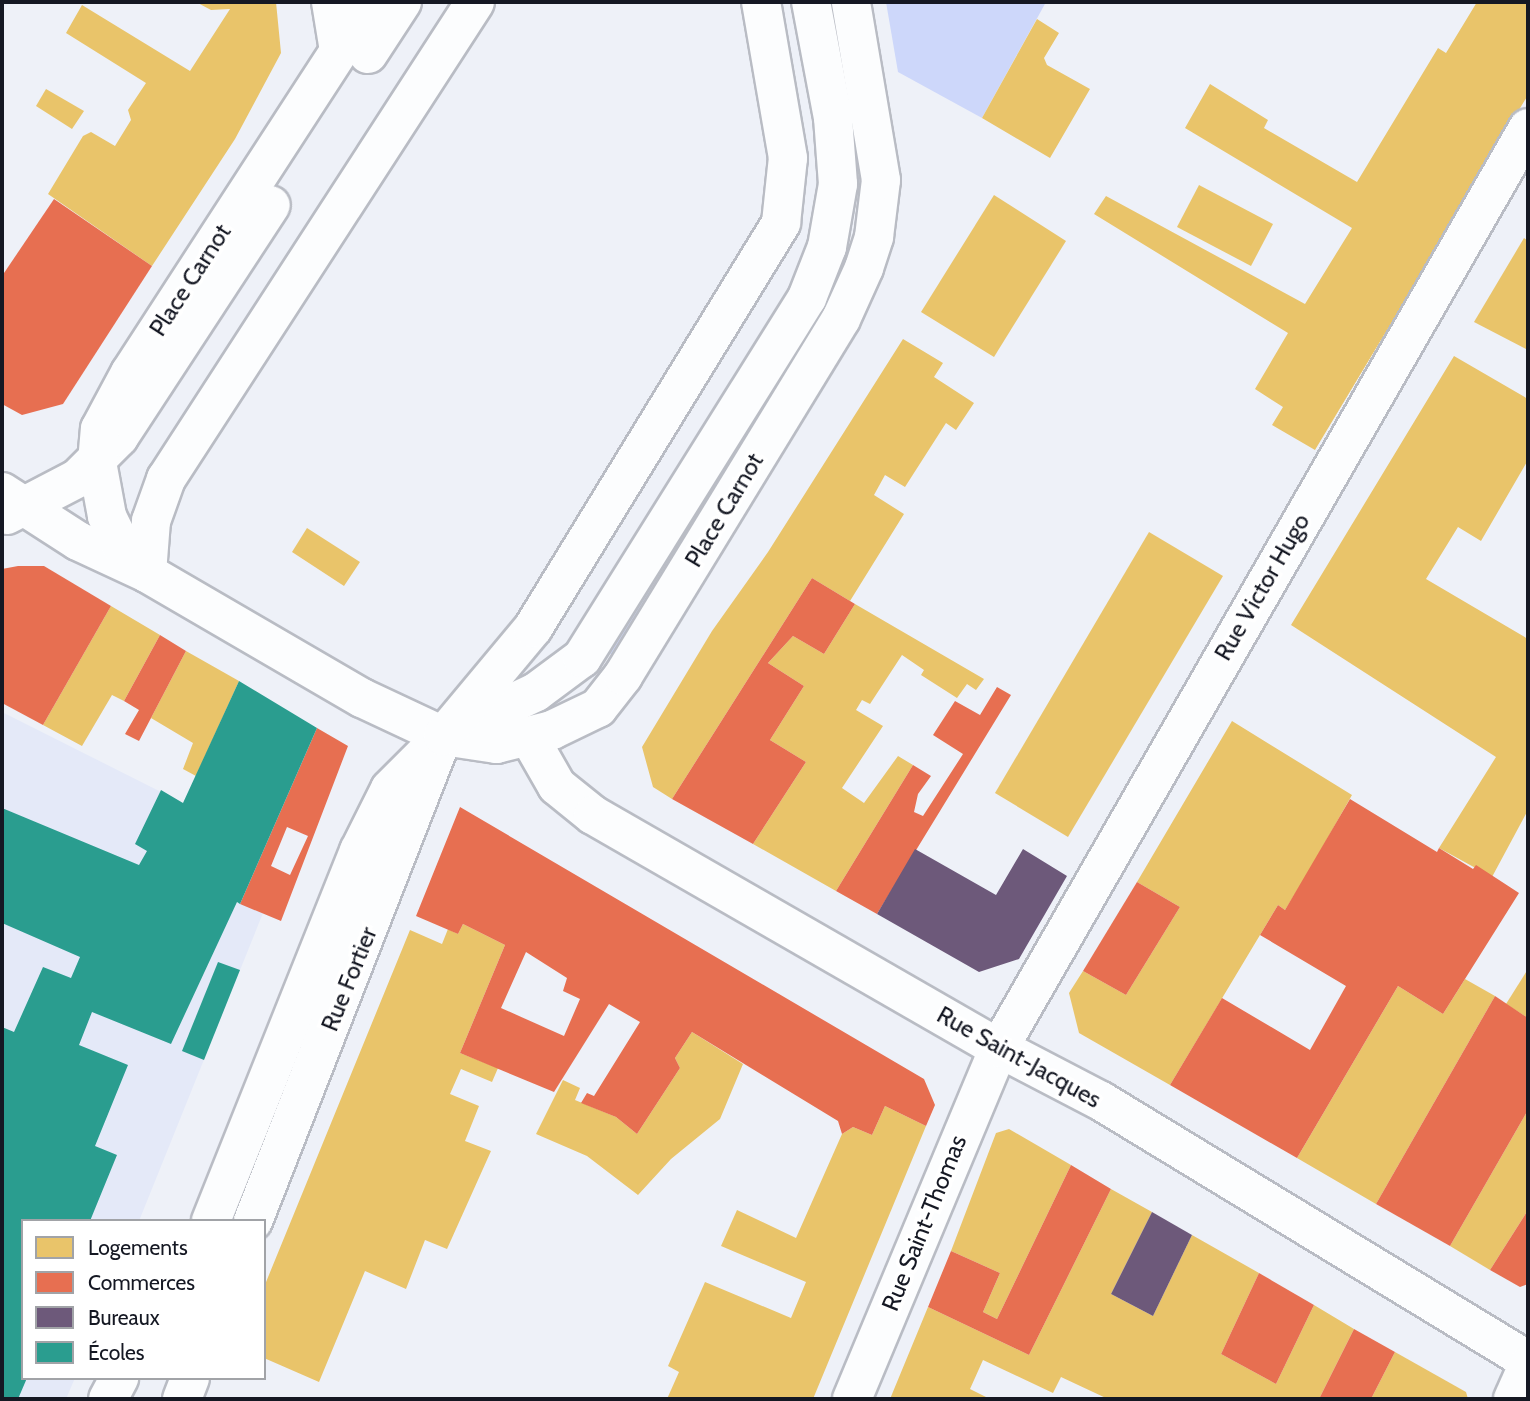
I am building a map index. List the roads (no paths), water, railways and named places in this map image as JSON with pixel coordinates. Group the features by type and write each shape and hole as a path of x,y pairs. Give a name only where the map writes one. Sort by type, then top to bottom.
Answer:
{"street":[{"path":"331,2 339,51"},
{"name":"Place Carnot","path":"147,573 114,531 97,462 100,429 119,390 371,2"},
{"path":"10,506 97,462 143,404 402,2"},
{"path":"147,573 151,521 166,479 475,2"},
{"path":"212,1219 368,829 390,789 443,736 533,628 748,282 781,223 789,176 761,2"},
{"path":"443,736 558,679 594,641 807,298 827,247 838,195 835,129 811,2"},
{"name":"Place Carnot","path":"10,506 147,573 362,698 443,736 496,744 529,737 597,708 623,676 841,319 874,237 879,153 851,2"},
{"name":"Rue Victor Hugo","path":"999,1048 1528,128"},
{"path":"748,282 879,153"},
{"name":"Rue Fortier","path":"254,1219 443,736"},
{"name":"Rue Saint-Jacques","path":"529,737 569,800 999,1048 1101,1101 1528,1363"},
{"name":"Rue Saint-Thomas","path":"852,1399 999,1048"},
{"path":"1513,1399 1528,1363"},
{"path":"108,1399 118,1380"},
{"path":"182,1399 189,1380"}]}
